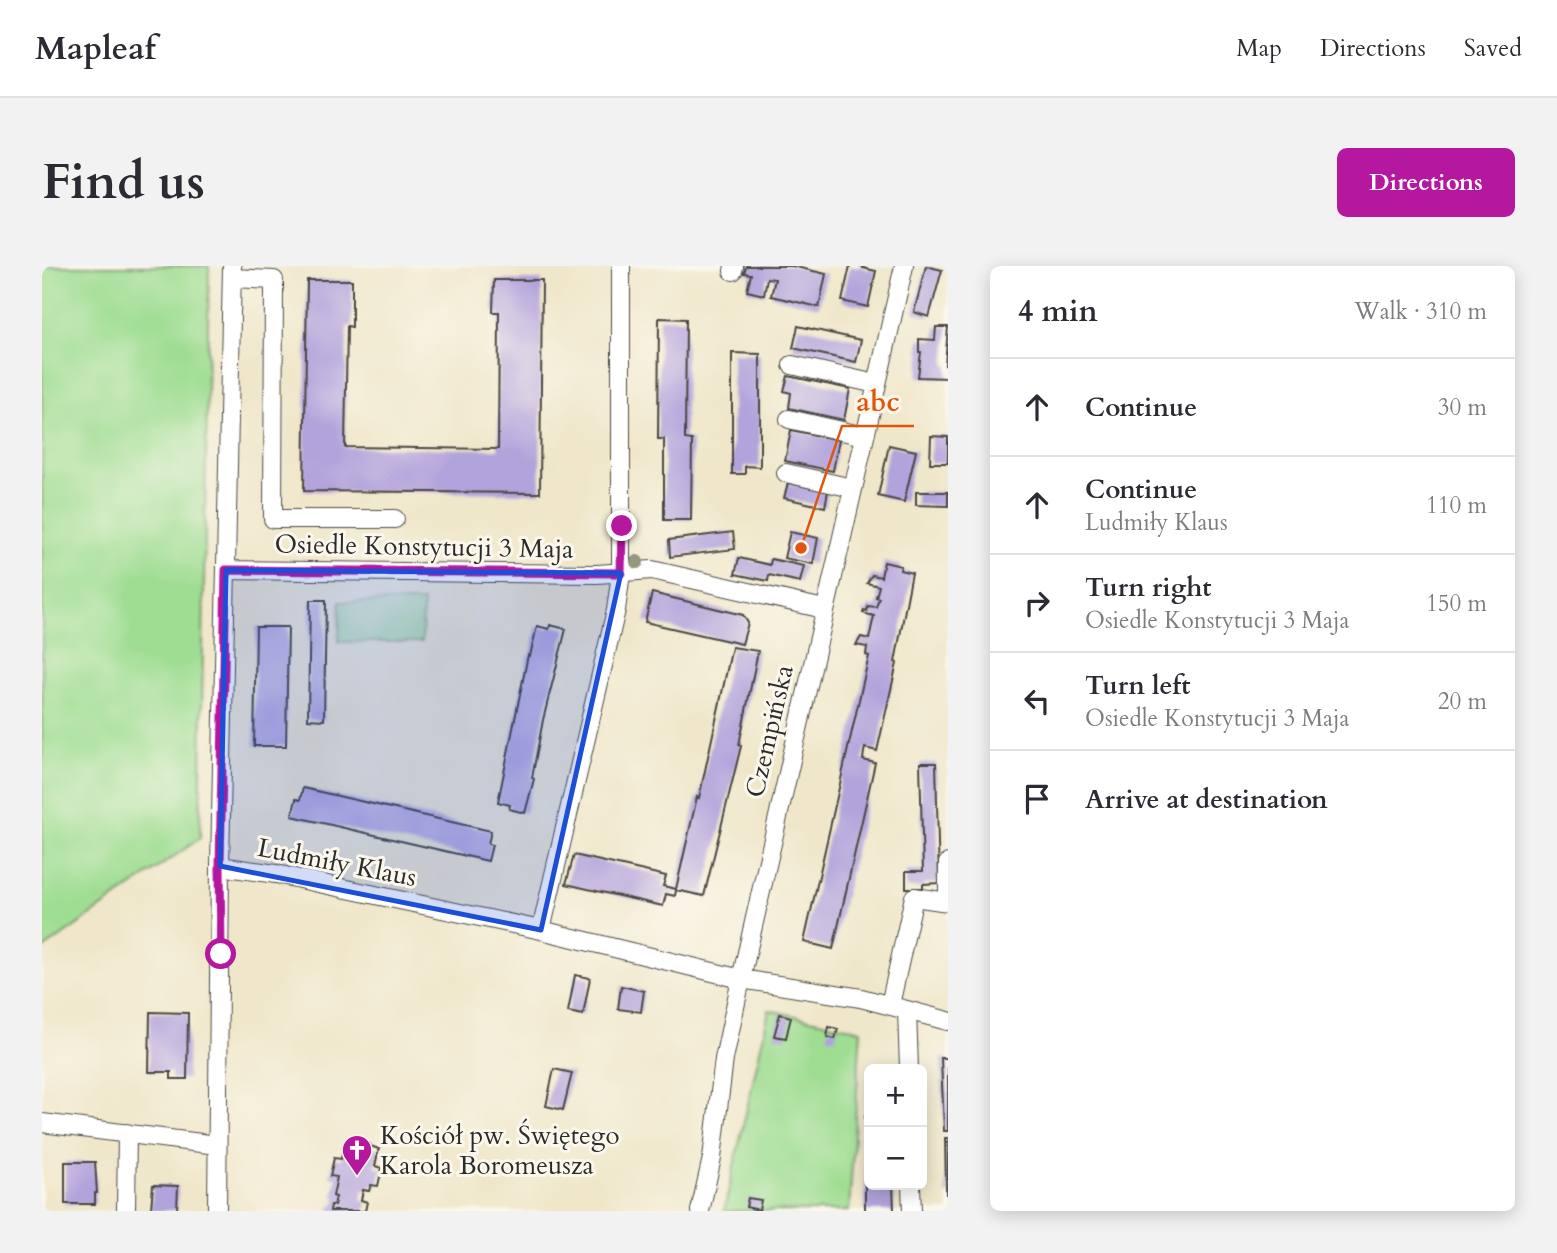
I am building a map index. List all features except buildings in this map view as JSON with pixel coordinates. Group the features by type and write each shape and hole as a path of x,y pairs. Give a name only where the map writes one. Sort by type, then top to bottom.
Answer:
{"street":[{"path":"541,930 616,610 621,573 621,266"},
{"name":"Czempińska","path":"700,1211 712,1158 723,1059 904,266"},
{"path":"232,272 274,279 273,519 395,519"},
{"name":"Ludmiły Klaus","path":"232,272 220,866 275,874 541,930 741,979 890,1005 948,1021"},
{"path":"792,365 876,384"},
{"path":"789,419 864,436"},
{"path":"786,473 852,488"},
{"name":"Osiedle Konstytucji 3 Maja","path":"226,570 621,573 652,570 824,609"},
{"path":"890,1005 914,897 948,902 948,863"},
{"path":"217,1211 220,866"},
{"path":"907,1010 909,1064"},
{"path":"42,1123 217,1145"},
{"path":"126,1211 127,1133"},
{"path":"911,1190 912,1211"}],"highlighted area":[{"path":"226,570 621,573 541,930 220,866"}],"green space":[{"path":"42,266 209,266 200,838 42,950"},
{"path":"340,602 423,602 422,642 339,642"},
{"path":"769,1010 861,1030 849,1211 724,1211"}],"place":[{"name":"abc","path":"801,548"},
{"name":"Kościół pw. Świętego Karola Boromeusza","path":"357,1177"}],"route":[{"path":"221,954 220,866 226,570 621,573 622,526"}]}
